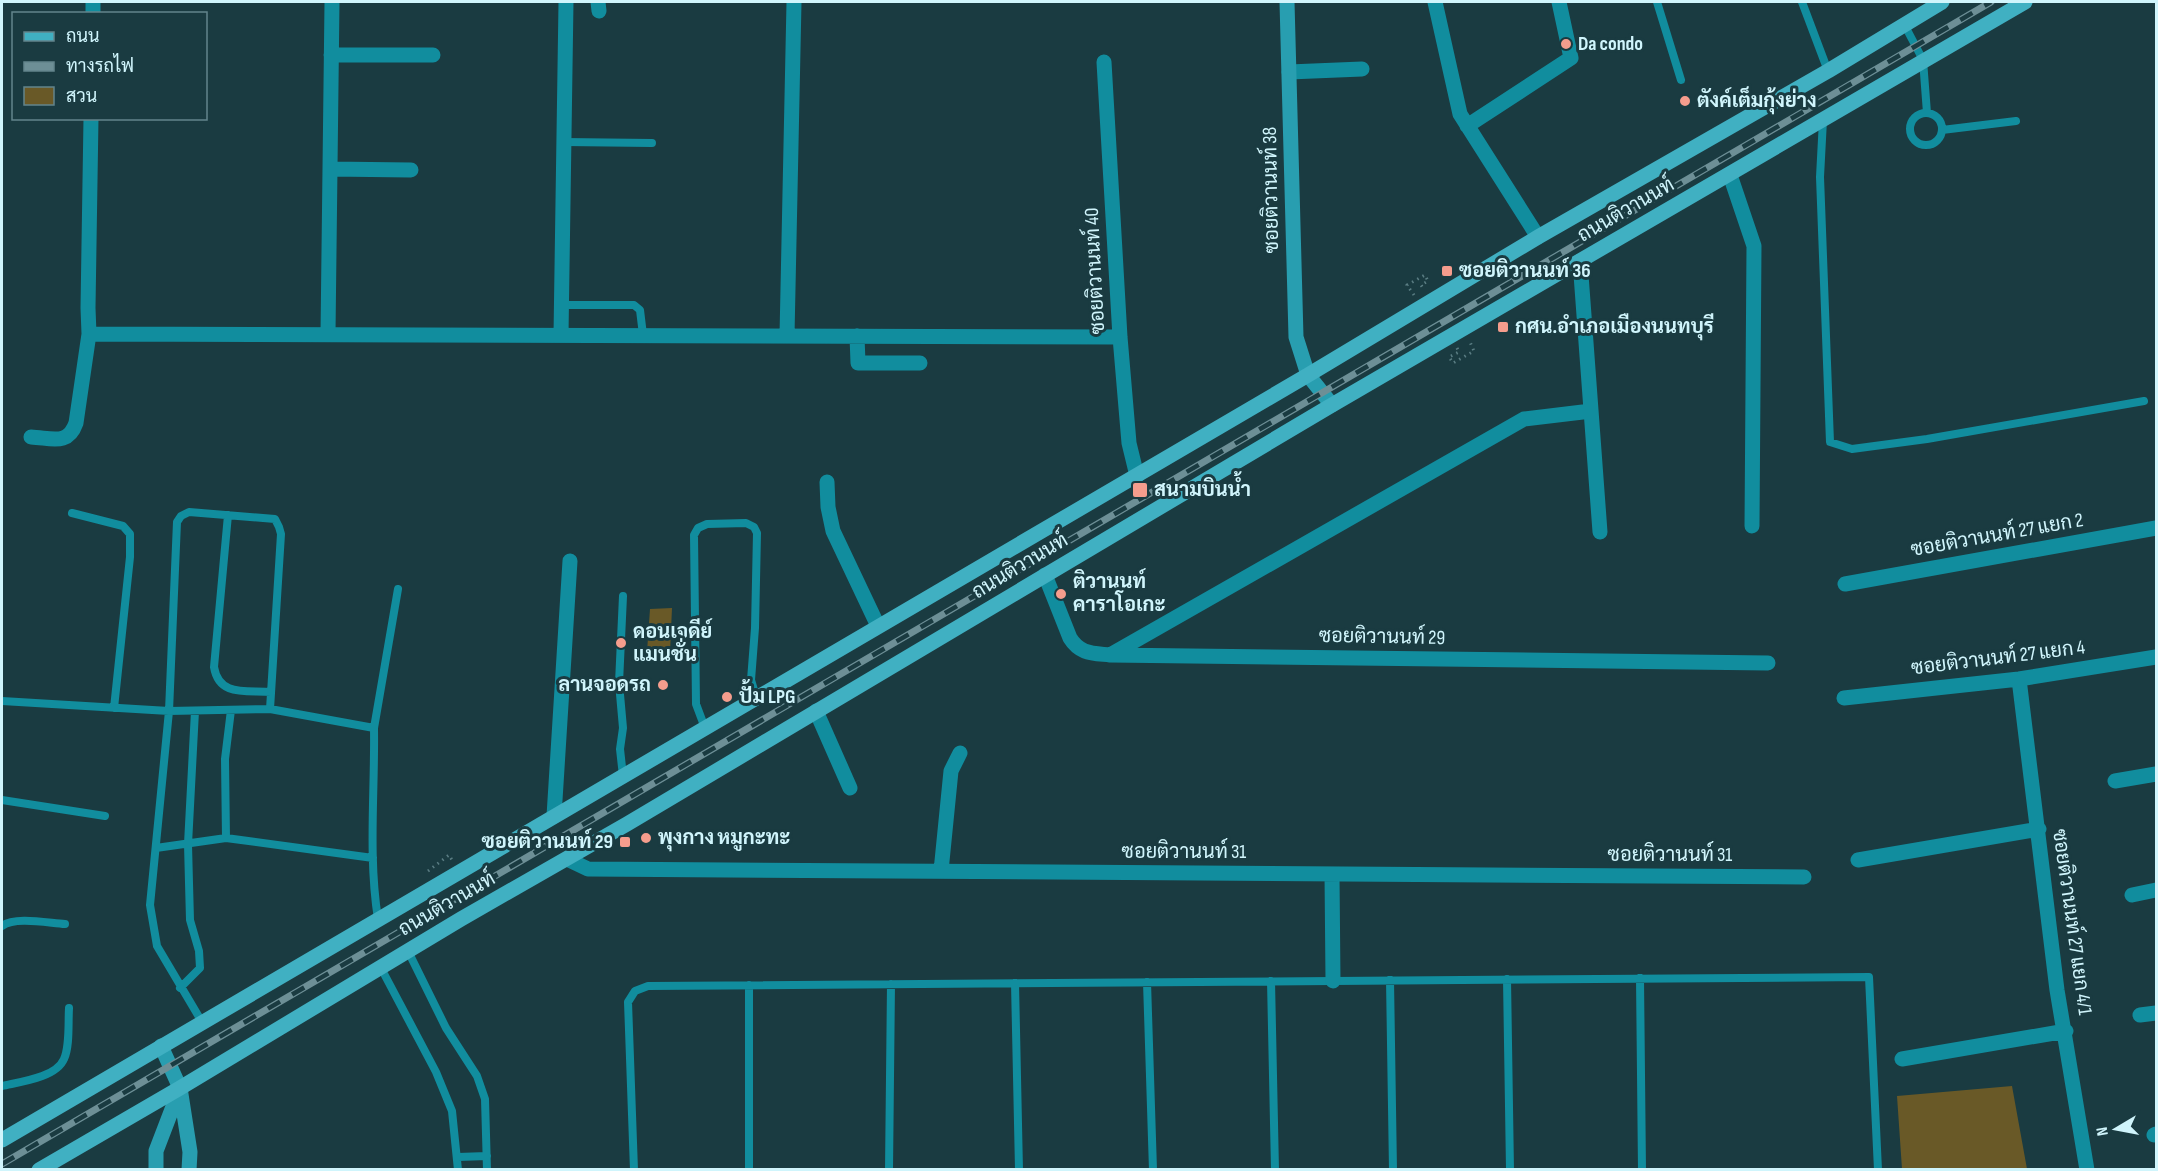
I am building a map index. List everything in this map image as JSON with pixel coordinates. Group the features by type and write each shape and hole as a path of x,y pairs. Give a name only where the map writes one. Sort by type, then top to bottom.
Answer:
{"main road":[{"name":"ถนนติวานนท์","path":"2,1140 1308,375 1424,300 1828,71 1942,2"},
{"name":"ถนนติวานนท์","path":"39,1170 1332,405 2025,2"}],"street":[{"path":"328,334 332,2"},
{"path":"561,335 566,2"},
{"path":"787,336 794,2"},
{"name":"ซอยติวานนท์ 38","path":"1287,2 1296,337 1308,375"},
{"path":"1435,2 1460,114 1538,237"},
{"path":"1467,126 1572,58 1559,2"},
{"path":"331,55 433,55"},
{"name":"ซอยติวานนท์ 40","path":"1104,62 1120,337 1129,443 1137,476"},
{"path":"1289,72 1362,69"},
{"path":"31,437 64,439 72,434 76,423 89,334 91,120"},
{"path":"330,169 411,170"},
{"path":"1730,175 1754,246 1752,526"},
{"path":"1580,261 1600,532"},
{"path":"89,334 1120,337"},
{"path":"857,336 858,363 920,363"},
{"path":"1308,375 1332,405"},
{"path":"1110,655 1524,419 1591,411"},
{"path":"827,482 832,531 878,626"},
{"name":"ซอยติวานนท์ 27 แยก 2","path":"1845,584 2157,528"},
{"path":"554,816 570,561"},
{"name":"ซอยติวานนท์ 29","path":"1046,575 1070,638 1083,652 1110,655 1768,663"},
{"name":"ซอยติวานนท์ 27 แยก 4","path":"1844,698 2019,679 2157,657"},
{"name":"ซอยติวานนท์ 27 แยก 4/1","path":"2019,679 2057,990 2066,1030 2087,1170"},
{"path":"816,711 850,788"},
{"path":"941,871 951,771 960,753"},
{"path":"2115,781 2157,774"},
{"path":"1858,860 2039,829"},
{"name":"ซอยติวานนท์ 31","path":"567,859 588,869 1803,877"},
{"path":"1332,874 1333,981"},
{"path":"2132,895 2157,890"},
{"path":"2140,1015 2157,1012"},
{"path":"1902,1059 2066,1030"},
{"path":"161,1046 180,1088 190,1152 189,1170"},
{"path":"156,1170 156,1150 180,1088"}],"lane":[{"path":"1657,2 1681,80"},
{"path":"1802,2 1828,71"},
{"path":"1905,24 1923,60 1927,113"},
{"path":"1921,113 1927,113 1938,118 1942,130 1937,141 1931,144 1919,144 1911,134 1912,122 1921,113"},
{"path":"1823,120 1820,177 1830,442 1852,449 1927,439 2144,401"},
{"path":"1942,130 2016,122"},
{"path":"564,142 652,143"},
{"path":"561,305 634,305 640,310 643,335"},
{"path":"202,1022 157,946 150,906 170,711 177,522 181,516 189,512 275,519 279,527 281,534 270,709"},
{"path":"72,513 123,526 130,534 130,557 114,708"},
{"path":"228,515 214,667 216,680 225,688 271,692"},
{"path":"705,728 696,704 694,534 698,528 707,524 746,523 754,527 757,533 755,628 751,680 756,697"},
{"path":"378,919 374,898 373,858 374,728 398,589"},
{"path":"623,596 619,682 622,728 620,749 623,776"},
{"path":"2,701 170,711 270,709 374,728"},
{"path":"226,838 225,759 231,710"},
{"path":"180,988 200,968 199,951 190,920 188,844 195,711"},
{"path":"2,800 105,816"},
{"path":"156,848 226,838 373,858"},
{"path":"2,926 4,923 19,921 65,924"},
{"path":"408,951 447,1028 477,1076 485,1099 487,1170"},
{"path":"381,968 440,1082 452,1111 458,1170"},
{"path":"634,1170 628,1002 635,991 648,986 1869,977 1878,1170"},
{"path":"1640,978 1642,1170"},
{"path":"1507,979 1510,1170"},
{"path":"1390,980 1393,1170"},
{"path":"1271,981 1275,1170"},
{"path":"1148,982 1153,1170"},
{"path":"1015,983 1019,1170"},
{"path":"889,1170 891,984"},
{"path":"749,985 749,1170"},
{"path":"2,1086 38,1077 58,1068 65,1058 69,1008"},
{"path":"458,1156 487,1156"}],"path":[{"path":"1425,275 1428,281 1421,285 1424,300 1407,285 1425,275"},
{"path":"1454,342 1460,352 1449,357 1452,363 1474,351 1465,328"},
{"path":"448,855 454,864"}],"green space":[{"path":"672,608 670,653 647,652 650,609"},
{"path":"2012,1086 2027,1169 1902,1169 1897,1096"}],"railway":[{"path":"2,1164 1991,2"}],"place":[{"name":"Da condo","path":"1566,44"},
{"name":"ตังค์เต็มกุ้งย่าง","path":"1685,101"},
{"name":"ซอยติวานนท์ 36","path":"1447,271"},
{"name":"กศน.อำเภอเมืองนนทบุรี","path":"1503,327"},
{"name":"สนามบินน้ำ","path":"1140,490"},
{"name":"ติวานนท์ คาราโอเกะ","path":"1061,594"},
{"name":"ดอนเจดีย์ แมนชั่น","path":"621,643"},
{"name":"ลานจอดรถ","path":"663,685"},
{"name":"ปั้ม LPG","path":"727,697"},
{"name":"พุงกาง หมูกะทะ","path":"646,838"},
{"name":"ซอยติวานนท์ 29","path":"625,842"}]}
